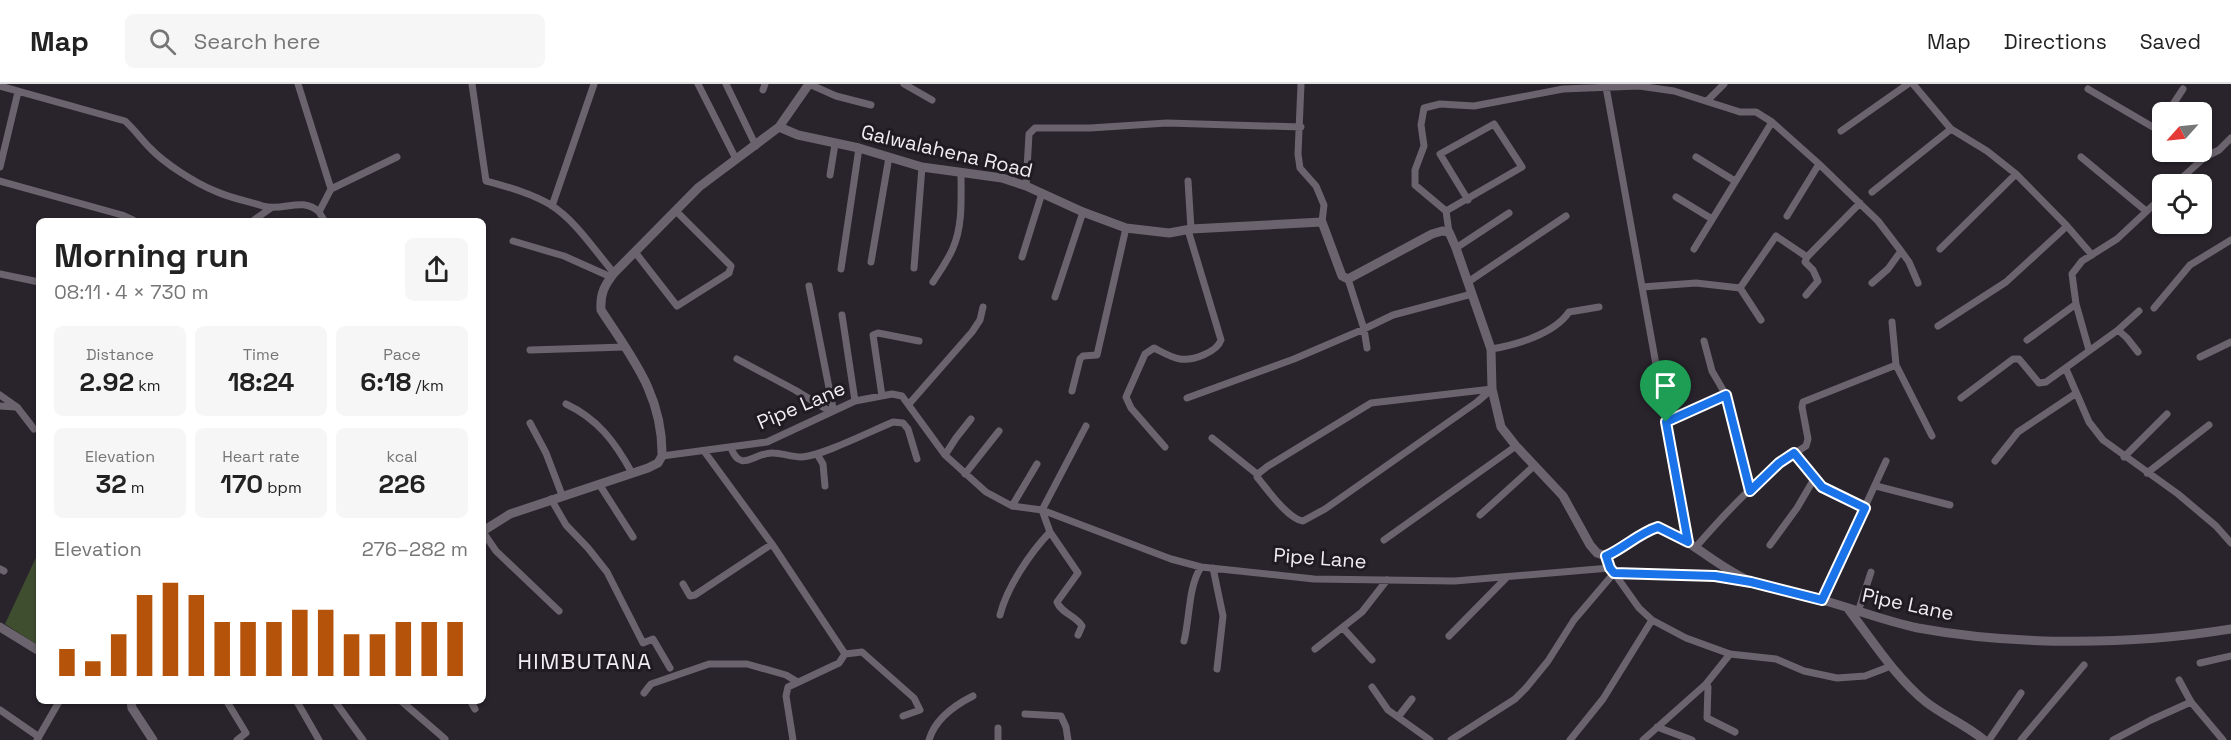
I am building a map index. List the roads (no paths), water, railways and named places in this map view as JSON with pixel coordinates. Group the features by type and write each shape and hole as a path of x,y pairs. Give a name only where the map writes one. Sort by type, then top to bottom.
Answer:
{"street":[{"path":"298,84 331,189"},
{"path":"472,84 486,181 518,189 552,206 573,224 612,275"},
{"path":"552,206 594,84"},
{"path":"698,84 736,159"},
{"path":"726,84 756,146"},
{"path":"662,456 658,419 648,386 640,369 602,310 601,299 604,287 612,275 677,212 699,187 779,127 809,84 836,96 871,105"},
{"path":"904,84 932,99"},
{"path":"1301,84 1298,153 1300,168 1316,186 1324,205 1322,222 1342,276 1348,279 1364,329 1367,348"},
{"path":"1707,101 1724,84"},
{"path":"1841,130 1908,84"},
{"path":"1913,84 1951,129 1987,151 2016,174 2092,255"},
{"path":"1751,582 1658,527 1648,530 1621,550 1606,556 1597,553 1590,545 1563,496 1515,446 1501,427 1492,389 1491,349 1449,232 1446,211 1414,185 1415,170 1424,146 1422,125 1424,108 1440,104 1474,106 1563,89 1639,85 1674,92 1740,112 1756,112 1772,122 1878,221 1909,262 1918,283"},
{"path":"0,86 125,121 150,149 180,171 215,191 271,208 304,203 314,207 323,218"},
{"path":"1606,87 1666,422 1691,545"},
{"path":"0,167 17,89"},
{"path":"2088,89 2152,126"},
{"path":"2175,102 2183,89"},
{"path":"1694,249 1772,122"},
{"path":"1026,186 1029,134 1035,128 1090,128 1167,123 1300,127"},
{"path":"1446,211 1468,200 1522,167 1494,124 1440,154 1468,200"},
{"name":"Galwalahena Road","path":"779,127 798,135 859,148 922,167 1002,178 1126,228 1169,233 1322,222"},
{"path":"1872,192 1951,129"},
{"path":"2212,153 2231,138"},
{"path":"830,175 835,144"},
{"path":"841,269 859,148"},
{"path":"1696,157 1735,181"},
{"path":"2081,157 2146,212"},
{"path":"319,212 331,189 397,158"},
{"path":"871,262 889,158"},
{"path":"2186,174 2199,162"},
{"path":"1787,216 1819,164"},
{"path":"914,268 922,167"},
{"path":"933,282 952,250 958,234 961,172"},
{"path":"1940,249 2016,174"},
{"path":"0,181 126,218"},
{"path":"1165,447 1131,408 1126,397 1145,354 1154,348 1180,359 1186,359 1215,350 1221,340 1190,230 1188,181"},
{"path":"1022,257 1042,193"},
{"path":"1676,197 1712,219"},
{"path":"1806,295 1818,281 1813,270 1805,262 1807,257 1860,203"},
{"path":"2090,350 2076,304 2072,274 2082,261 2118,239 2152,206"},
{"path":"257,218 271,208"},
{"path":"635,252 677,306 729,273 731,266 677,212"},
{"path":"1055,297 1083,212"},
{"path":"1456,248 1509,213"},
{"path":"1468,282 1566,216"},
{"path":"1938,326 2006,282 2067,226"},
{"path":"1072,391 1080,359 1083,356 1096,355 1126,228"},
{"path":"1348,279 1432,234 1442,231 1449,232"},
{"path":"1740,288 1776,236 1807,257"},
{"path":"2154,308 2190,265 2231,240"},
{"path":"513,241 564,256 612,275"},
{"path":"1872,283 1888,269 1900,251"},
{"path":"0,274 36,281"},
{"path":"1642,287 1696,283 1740,288"},
{"path":"737,359 831,412 833,408 809,286"},
{"path":"1740,288 1761,320"},
{"path":"1187,398 1294,359 1393,315 1472,294"},
{"path":"2027,340 2076,304"},
{"path":"909,404 972,332 980,320 983,307"},
{"path":"1491,349 1538,334 1563,322 1569,312 1599,307"},
{"path":"1962,398 2013,359 2019,359 2039,383 2046,382 2139,312"},
{"path":"842,315 855,401"},
{"path":"1892,322 1896,365 1932,436"},
{"path":"2118,330 2138,352"},
{"path":"882,396 873,335 878,333 919,341"},
{"path":"1704,341 1712,371 1726,395 1750,491"},
{"path":"2200,357 2231,342"},
{"path":"530,350 625,347"},
{"path":"1691,545 1779,463 1806,446 1808,439 1803,402 1896,365"},
{"path":"2066,369 2089,422 2103,440 2178,494 2216,526 2231,543"},
{"path":"1212,438 1257,474 1273,497 1296,519 1304,521 1325,509 1477,402 1492,389"},
{"path":"1257,474 1371,403 1492,389"},
{"name":"Pipe Lane","path":"486,529 510,514 648,468 658,462 662,456 767,442 855,401 892,394 902,396 945,455 986,492 1012,506 1042,510 1171,559 1201,567 1314,579 1455,581 1612,570 1715,576 1751,582 1822,600 1920,628 1982,636 2064,641 2140,638 2231,628"},
{"path":"1995,461 2018,432 2075,394"},
{"path":"0,395 17,407 34,429"},
{"path":"1666,422 1726,395"},
{"path":"566,404 585,413 593,421 617,447 632,473"},
{"path":"0,406 17,407"},
{"path":"2124,457 2167,414"},
{"path":"945,455 971,419"},
{"path":"731,448 735,458 739,461 747,461 771,452 801,457 817,454 893,422 903,423 908,429 917,459"},
{"path":"530,423 546,453 562,495"},
{"path":"2147,473 2209,425"},
{"path":"1078,635 1082,626 1079,621 1059,607 1058,602 1078,573 1050,532 1042,510 1086,426"},
{"path":"965,474 999,431"},
{"path":"1384,540 1515,446"},
{"path":"704,451 772,544 845,654"},
{"path":"1794,453 1822,487 1865,508"},
{"path":"817,454 823,464 825,486"},
{"path":"1822,600 1886,461"},
{"path":"1012,506 1037,464"},
{"path":"1480,515 1534,466"},
{"path":"1770,545 1797,508 1814,479"},
{"path":"598,483 633,537"},
{"path":"1876,486 1950,505"},
{"path":"551,499 566,525 607,572 643,643 653,639 670,668"},
{"path":"1000,615 1004,600 1025,564 1050,532"},
{"path":"486,536 496,551 560,611"},
{"path":"682,584 690,596 695,595 772,544"},
{"path":"1606,556 1612,570 1639,608 1652,620 1686,638 1730,654 1776,659 1804,671 1837,678 1865,676 1891,666"},
{"path":"1184,641 1189,622 1194,578 1201,567"},
{"path":"1213,568 1223,616 1217,669"},
{"path":"1451,740 1515,699 1526,688 1548,661 1574,620 1612,570"},
{"path":"1871,572 1854,611 1891,666 1926,701 1969,727 1984,740"},
{"path":"1449,636 1507,577"},
{"path":"1315,650 1362,612 1387,580"},
{"path":"1570,740 1603,699 1652,620"},
{"path":"0,627 36,649"},
{"path":"1343,628 1372,660"},
{"path":"794,740 786,696 788,687 796,681 839,663 845,654 862,652 914,698 920,710 903,716"},
{"path":"1643,740 1706,684 1730,654"},
{"path":"2200,663 2231,656"},
{"path":"644,693 651,684 709,664 747,664 786,675 796,681"},
{"path":"2021,740 2085,665"},
{"path":"2179,680 2192,702 2223,740"},
{"path":"1706,684 1707,718 1735,732"},
{"path":"1372,687 1382,704 1430,740"},
{"path":"1989,740 2021,693"},
{"path":"929,740 938,720 973,696"},
{"path":"1398,717 1412,699"},
{"path":"2113,740 2192,702"},
{"path":"0,710 38,738 58,704"},
{"path":"131,704 153,740"},
{"path":"228,704 246,733 237,740"},
{"path":"298,704 319,740"},
{"path":"337,704 363,740"},
{"path":"405,704 445,739"},
{"path":"472,704 474,709"},
{"path":"1025,714 1061,716 1068,740"},
{"path":"1657,727 1692,740"},
{"path":"998,728 998,740"}],"district":[{"name":"HIMBUTANA","path":"585,661"}]}
